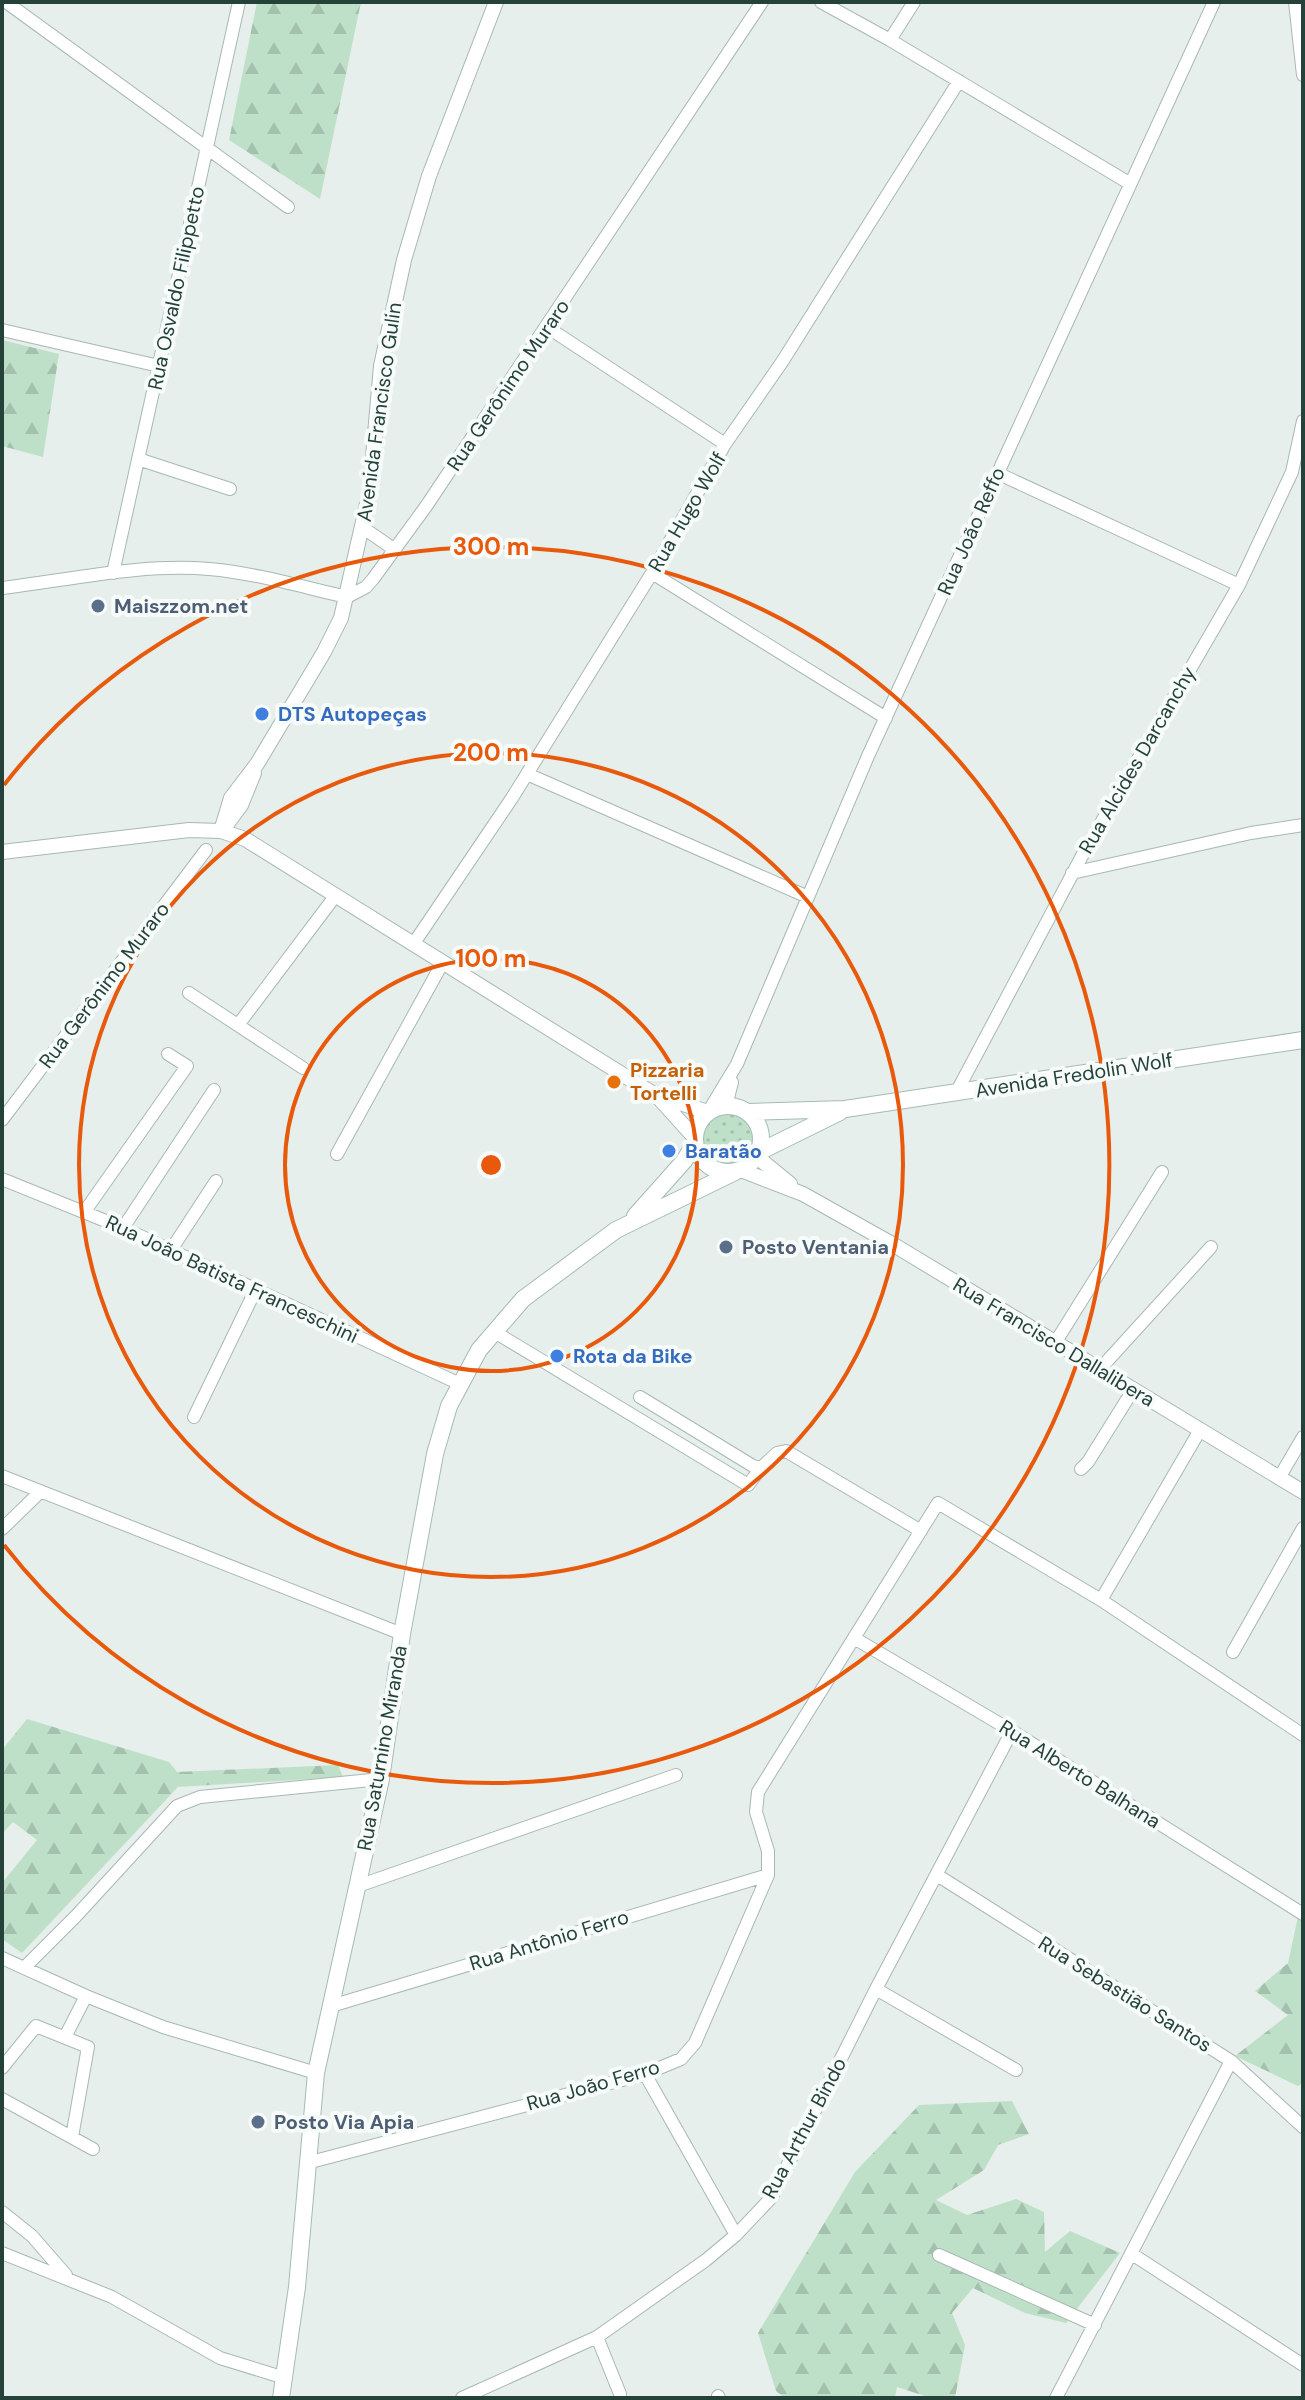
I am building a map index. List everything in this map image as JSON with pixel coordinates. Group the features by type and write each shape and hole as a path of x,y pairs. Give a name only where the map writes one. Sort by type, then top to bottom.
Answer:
{"main road":[{"name":"Avenida Fredolin Wolf","path":"747,1112 845,1109 1303,1040"},
{"path":"726,1106 747,1112 760,1130 758,1154 738,1171 713,1169 704,1163 694,1140 696,1127 708,1112 726,1106"},
{"name":"Avenida Fredolin Wolf","path":"758,1154 845,1109"},
{"name":"Rua Saturnino Miranda","path":"629,1222 684,1161 694,1140"},
{"name":"Rua Saturnino Miranda","path":"281,2398 297,2287 316,2073 381,1779 402,1634 442,1425 460,1384 493,1331 523,1299 568,1263 629,1222 738,1171"}],"street":[{"path":"6,2 288,207"},
{"name":"Rua Osvaldo Filippetto","path":"113,573 239,2"},
{"name":"Avenida Francisco Gulin","path":"347,597 373,473 381,366 404,260 429,176 496,2"},
{"name":"Rua Gerônimo Muraro","path":"347,597 366,587 395,550 762,2"},
{"path":"821,2 1129,183"},
{"path":"890,40 914,2"},
{"name":"Rua João Reffo","path":"708,1112 737,1064 886,718 1214,2"},
{"path":"1295,2 1303,75"},
{"name":"Rua Hugo Wolf","path":"414,943 527,774 652,573 725,444 782,362 959,81"},
{"path":"547,327 725,444"},
{"path":"2,330 159,366"},
{"name":"Rua Alcides Darcanchy","path":"956,1093 1072,873 1239,585 1292,472 1303,421"},
{"path":"138,459 230,489"},
{"path":"997,473 1239,585"},
{"path":"362,527 395,550"},
{"path":"2,588 113,573 208,569 347,597 341,618 324,652 257,764 241,805 221,831"},
{"path":"652,573 886,718"},
{"path":"527,774 808,897"},
{"path":"1072,873 1251,833 1303,825"},
{"path":"2,852 189,830 221,831 256,844 657,1096 708,1112"},
{"name":"Rua Gerônimo Muraro","path":"2,1120 206,850"},
{"path":"238,1025 336,895"},
{"path":"337,1154 443,962"},
{"path":"189,993 303,1068"},
{"path":"85,1211 187,1066 168,1054"},
{"name":"Rua João Reffo","path":"726,1106 737,1064"},
{"path":"123,1228 214,1090"},
{"path":"657,1096 694,1140"},
{"name":"Rua Francisco Dallalibera","path":"758,1154 803,1194"},
{"name":"Rua Francisco Dallalibera","path":"738,1171 803,1194 894,1245 1303,1492"},
{"path":"1055,1343 1162,1172"},
{"name":"Rua João Batista Franceschini","path":"2,1179 123,1228 460,1384"},
{"path":"171,1250 216,1181"},
{"path":"1099,1370 1211,1247"},
{"path":"194,1417 256,1289"},
{"path":"493,1331 748,1485 777,1453 786,1451 921,1531"},
{"path":"1081,1469 1133,1390"},
{"path":"640,1397 761,1468"},
{"path":"1101,1600 1200,1430"},
{"path":"1279,1478 1303,1437"},
{"path":"2,1476 402,1634"},
{"path":"2,1529 39,1493"},
{"path":"768,1875 768,1851 756,1812 758,1792 938,1503 1101,1600 1303,1735"},
{"path":"1233,1652 1303,1528"},
{"name":"Rua Alberto Balhana","path":"854,1638 1012,1731 1303,1914"},
{"name":"Rua Arthur Bindo","path":"462,2398 597,2337 706,2260 736,2235 771,2198 876,1989 1012,1731"},
{"path":"358,1886 676,1775"},
{"path":"24,1968 177,1806 200,1797 381,1779"},
{"name":"Rua Antônio Ferro","path":"331,2006 768,1875"},
{"name":"Rua João Ferro","path":"307,2163 645,2074 681,2059 695,2043 768,1875"},
{"name":"Rua Sebastião Santos","path":"937,1875 1231,2061 1303,2127"},
{"path":"2,1958 163,2027 316,2073"},
{"path":"876,1989 1016,2070"},
{"path":"65,2037 86,1996"},
{"path":"2,2068 36,2026 88,2047 72,2137"},
{"path":"1056,2398 1231,2061"},
{"path":"645,2074 736,2235"},
{"path":"2,2099 93,2149"},
{"path":"2,2212 32,2236 68,2278"},
{"path":"2,2253 124,2303 220,2358 285,2378"},
{"path":"1132,2254 1303,2365"},
{"path":"939,2255 1095,2325"},
{"path":"597,2337 620,2394"}],"green space":[{"path":"257,2 361,2 320,199 229,140"},
{"path":"2,340 59,354 43,457 2,446"},
{"path":"728,1111 747,1120 756,1139 747,1158 728,1167 709,1158 700,1139 709,1120"},
{"path":"27,1719 169,1762 177,1772 338,1765 343,1777 178,1787 22,1953 2,1939 2,1883 37,1840 13,1822 2,1834 2,1750"},
{"path":"1299,1912 1303,1915 1303,2083 1298,2086 1235,2056 1288,2015 1255,1991 1288,1963"},
{"path":"1012,2101 1029,2134 998,2145 984,2170 936,2200 967,2215 1016,2199 1044,2212 1045,2252 1070,2231 1120,2253 1066,2323 1025,2313 973,2288 952,2313 965,2345 955,2398 931,2398 897,2387 895,2398 785,2398 776,2391 758,2333 855,2172 919,2105"}],"place":[{"name":"Maiszzom.net","path":"98,606"},
{"name":"DTS Autopeças","path":"262,714"},
{"name":"Pizzaria Tortelli","path":"614,1082"},
{"name":"Baratão","path":"669,1151"},
{"name":"Posto Ventania","path":"726,1247"},
{"name":"Rota da Bike","path":"557,1356"},
{"name":"Posto Via Apia","path":"258,2122"}]}
